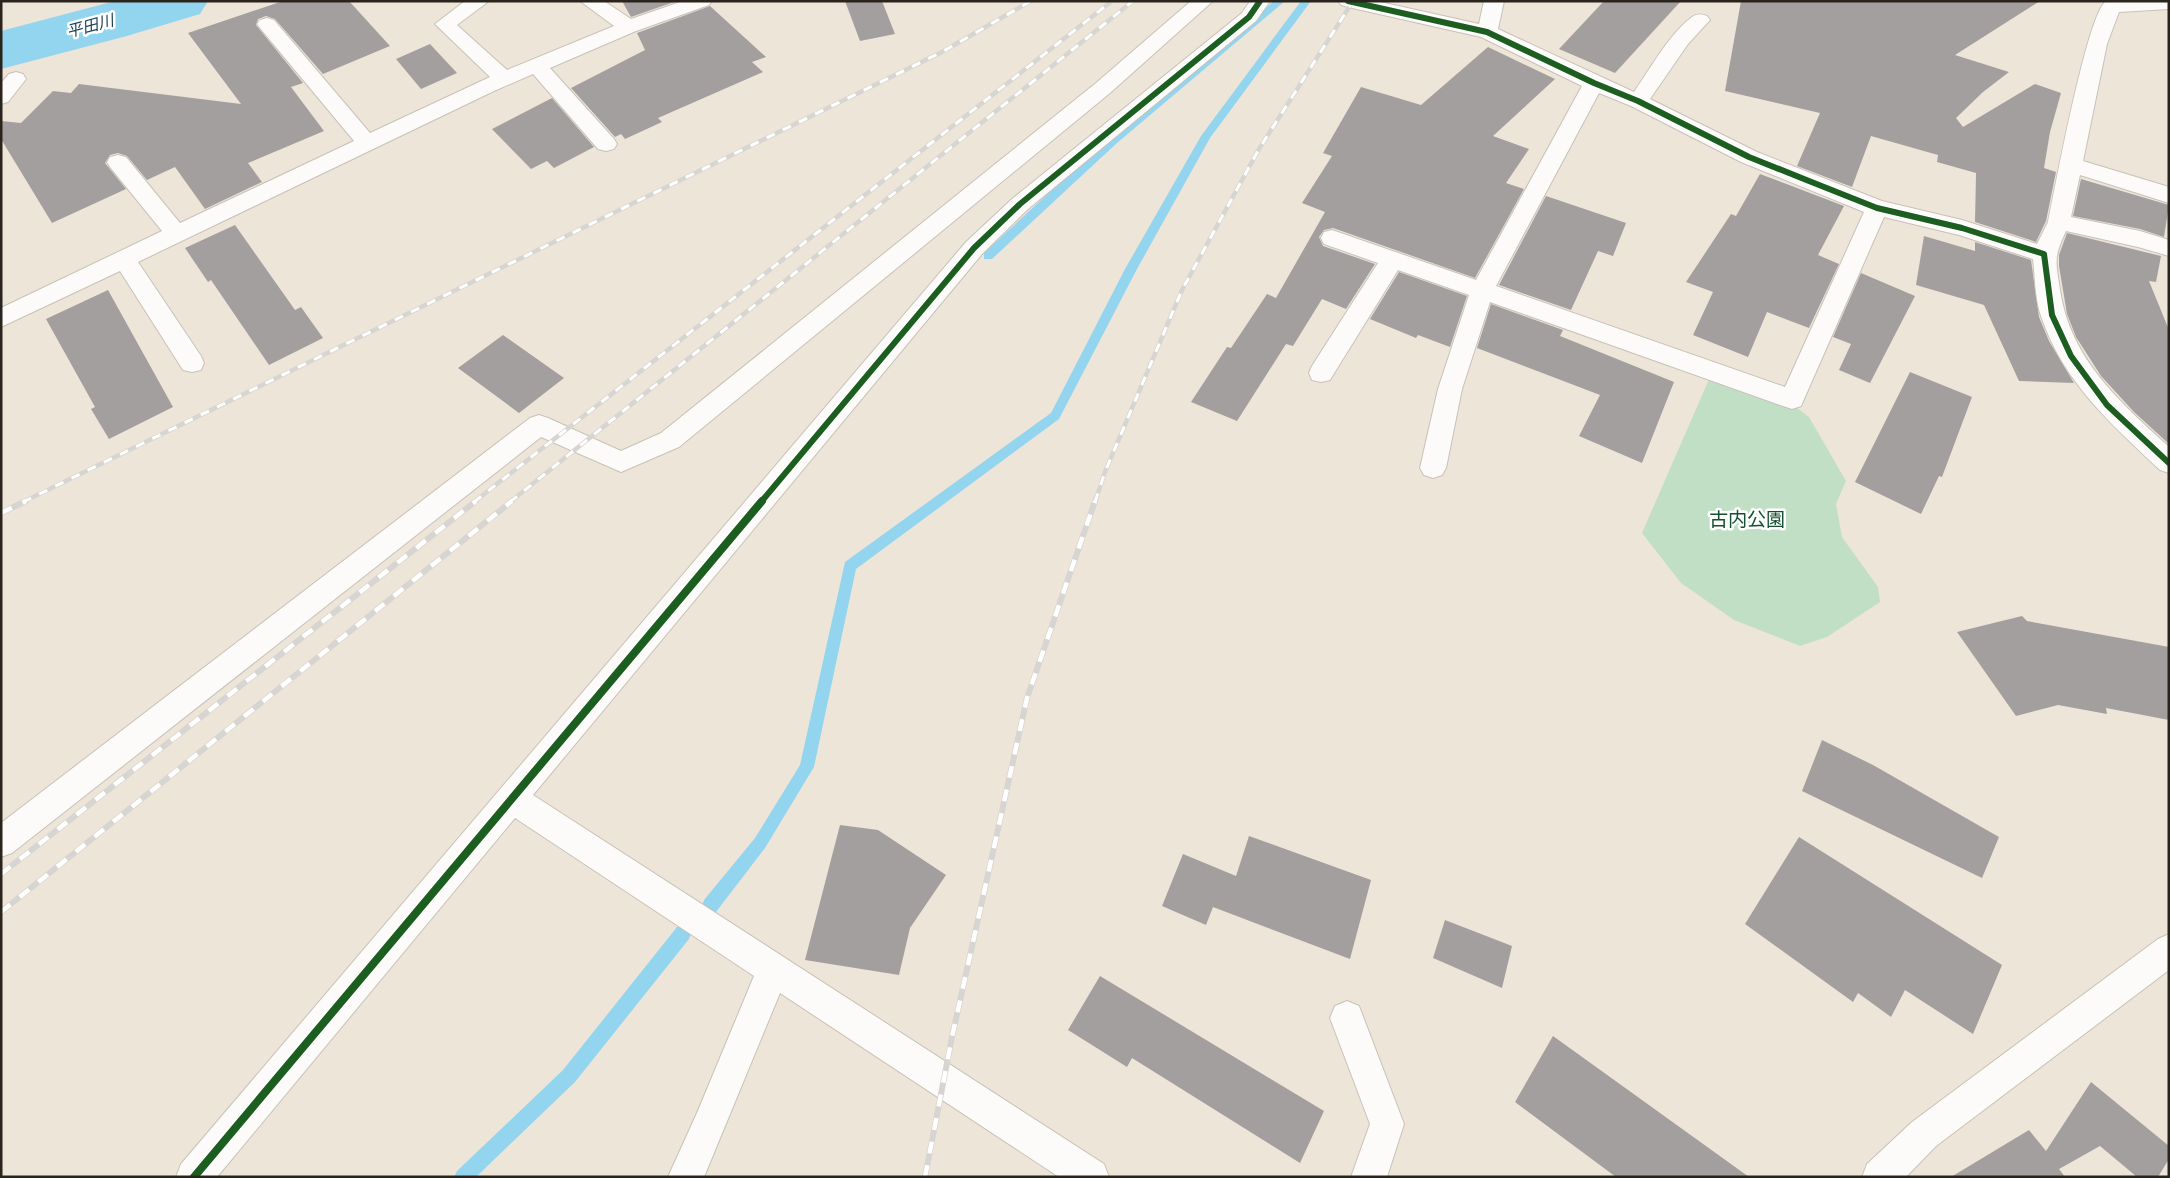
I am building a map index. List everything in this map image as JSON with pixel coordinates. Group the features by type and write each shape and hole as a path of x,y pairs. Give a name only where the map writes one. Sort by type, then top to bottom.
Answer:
{"street":[{"path":"479,1 445,24 504,78"},
{"path":"590,1 629,28"},
{"path":"4,316 504,78 702,1"},
{"path":"1,842 539,425 621,462 670,440 1103,88 1202,1"},
{"path":"194,1177 974,248 1020,204 1249,17 1260,1"},
{"path":"1348,1 1487,32 1594,83 1638,101 1749,157 1877,208 1962,228 2044,254"},
{"path":"1487,32 1494,1"},
{"path":"2163,452 2107,405 2071,356 2052,315 2044,254 2059,222 2106,4 2169,3"},
{"path":"1638,101 1681,40 1700,20"},
{"path":"267,24 367,143"},
{"path":"536,65 606,144"},
{"path":"1,97 16,79"},
{"path":"1433,468 1450,389 1483,289 1594,83"},
{"path":"118,162 176,233"},
{"path":"2071,165 2169,195"},
{"path":"1332,238 1392,260 1483,289 1792,399 1877,208"},
{"path":"2059,222 2140,239 2169,248"},
{"path":"123,258 192,363"},
{"path":"1321,373 1392,260"},
{"path":"511,798 1091,1177"},
{"path":"1880,1177 1924,1134 2169,950"},
{"path":"686,1177 710,1125 773,969"},
{"path":"1347,1018 1387,1124 1369,1177"}],"green space":[{"name":"古内公園","path":"1710,377 1796,407 1809,417 1846,481 1836,504 1842,537 1878,587 1880,602 1827,637 1800,646 1734,620 1681,583 1642,533"}],"building":[{"path":"283,1 349,1 390,46 323,74 275,19 266,16 258,19 256,25 303,83 291,87 324,131 248,163 262,182 205,209 175,167 147,180 127,156 118,153 110,155 105,163 126,189 52,223 1,139 1,121 21,123 53,91 71,93 79,84 241,104 188,33"},
{"path":"622,1 677,1 631,17"},
{"path":"845,1 882,1 895,34 860,41"},
{"path":"1604,1 1681,1 1615,73 1559,49"},
{"path":"1741,1 2040,1 1955,55 2009,72 1983,92 1956,118 1963,127 2035,84 2061,93 2050,132 2044,168 2056,172 2046,221 2036,242 1975,222 1976,173 1937,162 1938,155 1871,136 1852,187 1797,166 1820,113 1725,91"},
{"path":"710,6 766,57 752,62 763,72 658,118 662,122 625,139 621,134 615,137 571,88 645,50 637,33"},
{"path":"430,44 457,73 421,89 396,59"},
{"path":"1488,47 1555,79 1493,136 1529,149 1506,183 1524,189 1475,278 1333,228 1324,230 1319,237 1323,246 1375,264 1346,309 1322,299 1293,346 1286,344 1237,421 1191,402 1227,347 1231,348 1267,294 1276,298 1325,212 1302,203 1332,156 1323,153 1361,87 1421,105"},
{"path":"552,98 594,147 554,168 547,161 531,169 492,129"},
{"path":"1760,174 1844,206 1818,255 1839,264 1809,328 1767,312 1748,357 1693,335 1713,292 1686,282 1731,214 1736,216"},
{"path":"2081,179 2169,205 2164,237 2140,229 2073,216"},
{"path":"1546,196 1626,223 1613,256 1598,251 1571,310 1499,285"},
{"path":"235,225 295,310 301,307 323,338 269,365 211,280 208,282 185,248"},
{"path":"2067,233 2161,256 2156,282 2149,281 2169,330 2169,444 2134,412 2101,376 2076,337 2067,314 2059,266 2059,255"},
{"path":"1924,236 1975,251 1975,242 2031,260 2039,317 2049,341 2074,383 2019,381 1984,305 1916,285"},
{"path":"1399,272 1467,296 1450,347 1418,335 1416,338 1370,319"},
{"path":"1861,273 1915,296 1870,383 1839,370 1851,344 1833,337"},
{"path":"108,290 173,407 109,439 91,409 95,407 46,319"},
{"path":"1491,304 1563,330 1560,336 1674,382 1642,463 1579,436 1600,395 1477,348"},
{"path":"503,335 564,378 519,413 458,368"},
{"path":"1910,372 1972,397 1942,477 1939,476 1921,514 1855,482"},
{"path":"2022,616 2027,621 2169,647 2169,720 2106,708 2107,714 2058,705 2016,716 1957,632"},
{"path":"1822,740 1873,765 1999,837 1982,878 1802,791"},
{"path":"840,825 878,830 946,875 910,928 899,975 805,960"},
{"path":"1249,836 1371,880 1350,959 1213,907 1206,925 1162,906 1183,854 1236,876"},
{"path":"1799,837 2002,965 1973,1034 1905,990 1891,1017 1858,993 1853,1002 1745,924"},
{"path":"1445,920 1512,946 1502,988 1433,958"},
{"path":"1100,976 1324,1111 1300,1163 1132,1058 1127,1067 1068,1030"},
{"path":"1553,1036 1749,1177 1616,1177 1515,1102"},
{"path":"2091,1082 2169,1146 2169,1159 2158,1177 2137,1177 2100,1146 2059,1169 2065,1177 1951,1177 2029,1130 2046,1151"}],"waterway":[{"name":"平田川","path":"1,50 106,23 179,1"},
{"path":"988,256 1113,140 1280,1"},
{"path":"710,906 760,843 807,767 850,566 1055,416 1131,269 1206,136 1306,1"},
{"path":"463,1177 569,1076 683,933"}],"railway":[{"path":"23,502 942,52 1031,1"},
{"path":"474,502 1112,1"},
{"path":"510,502 1133,1"},
{"path":"1095,502 1105,472 1182,290 1259,149 1353,1"},
{"path":"1,513 26,501"},
{"path":"1,874 476,501"},
{"path":"1,912 512,501"},
{"path":"925,1177 952,1037 1027,698 1095,501"}],"cycle path":[{"path":"194,1177 974,248 1020,204 1249,17 1260,1"},
{"path":"1348,1 1487,32 1594,83 1638,101 1749,157 1809,181 1877,208 1962,228 2044,254 2052,315 2071,356 2107,405 2169,463"}]}
